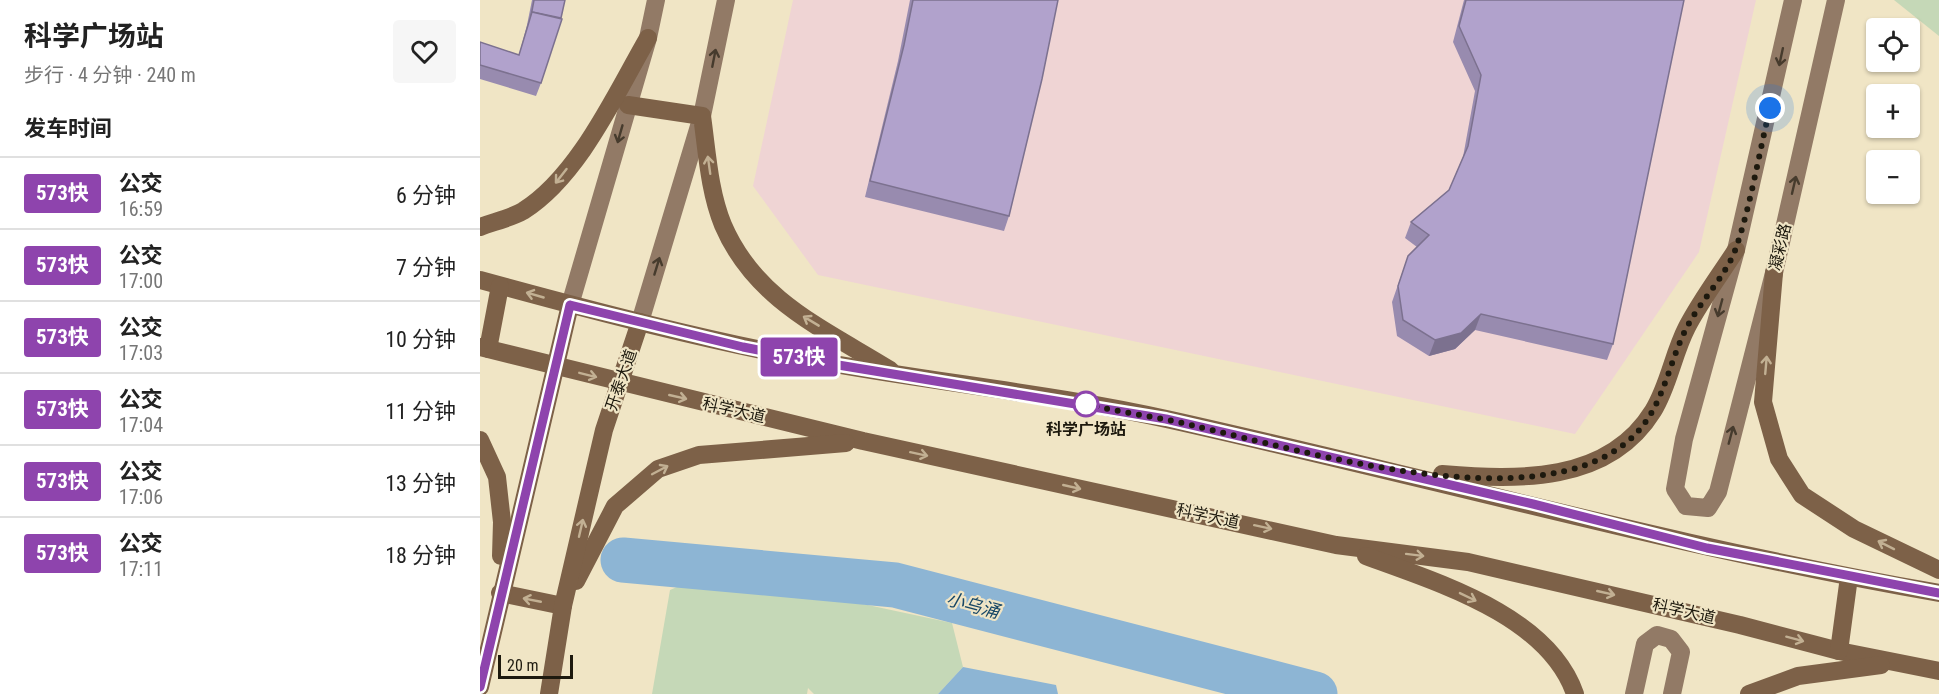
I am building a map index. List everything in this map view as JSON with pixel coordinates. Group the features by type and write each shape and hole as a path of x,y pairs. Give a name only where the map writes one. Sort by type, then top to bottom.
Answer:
{"main road":[{"path":"480,227 522,211 555,183 582,148 648,38"},
{"path":"628,105 702,116 711,175 722,222 737,253 758,282 789,308 897,374"},
{"path":"1381,470 1460,476 1544,476 1575,470 1629,441 1652,412 1667,383 1687,328 1736,250"},
{"path":"1774,273 1763,402 1779,459 1802,495 1854,530 1939,570"},
{"path":"480,280 570,305 743,347 1166,419 1707,548 1939,593"},
{"path":"484,348 500,286"},
{"path":"480,687 500,593 570,305"},
{"name":"开泰大道","path":"549,694 563,606 604,430 640,322"},
{"name":"科学大道","path":"484,348 863,441 1336,545 1468,562 1740,625 1839,651 1939,671"},
{"path":"480,440 497,477 502,522 500,593"},
{"path":"500,593 563,606 615,506 658,469 699,455 863,441"},
{"path":"1336,545 1439,584 1500,613 1523,628 1553,657 1569,677 1575,694"},
{"path":"1839,651 1849,577"},
{"path":"1749,694 1798,676 1895,663"}],"street":[{"path":"570,305 648,38 656,0"},
{"name":"开泰大道","path":"640,322 702,116 726,0"},
{"path":"1736,250 1793,0"},
{"name":"凝彩路","path":"1736,250 1684,439 1675,489 1686,506 1708,508 1719,492 1774,273 1836,0"},
{"path":"1634,694 1645,644 1657,635 1671,639 1681,652 1672,694"}],"shaded area":[{"path":"793,0 1756,0 1699,252 1575,434 818,275 753,186"}],"green space":[{"path":"1894,0 1939,0 1939,36 1920,21 1920,18 1916,18"},
{"path":"684,584 835,598 952,623 963,667 938,694 814,694 808,688 807,694 652,694 670,590"}],"water":[{"path":"963,667 1056,685 1058,694 938,694"}],"building":[{"path":"534,0 565,0 561,18 532,12 531,16"},
{"path":"913,0 1058,0 1042,79 1009,216 870,181"},
{"path":"1466,0 1684,0 1613,344 1481,314 1461,333 1435,340 1403,320 1398,286 1408,256 1429,235 1411,222 1449,190 1468,146 1481,75 1459,26"},
{"path":"532,12 562,19 541,83 480,65 480,42 519,55"}],"waterway":[{"name":"小乌涌","path":"623,560 895,585 1315,694"}],"bus line":[{"name":"573快","path":"480,687 500,593 570,305 743,347 820,362 1014,392 1166,419 1533,504 1707,548 1939,593"}],"place":[{"name":"科学广场站","path":"1086,404"}],"route":[{"path":"1086,404 1166,419 1381,470 1511,477 1544,476 1575,470 1629,441 1652,412 1667,383 1687,328 1736,250 1770,108"}]}
